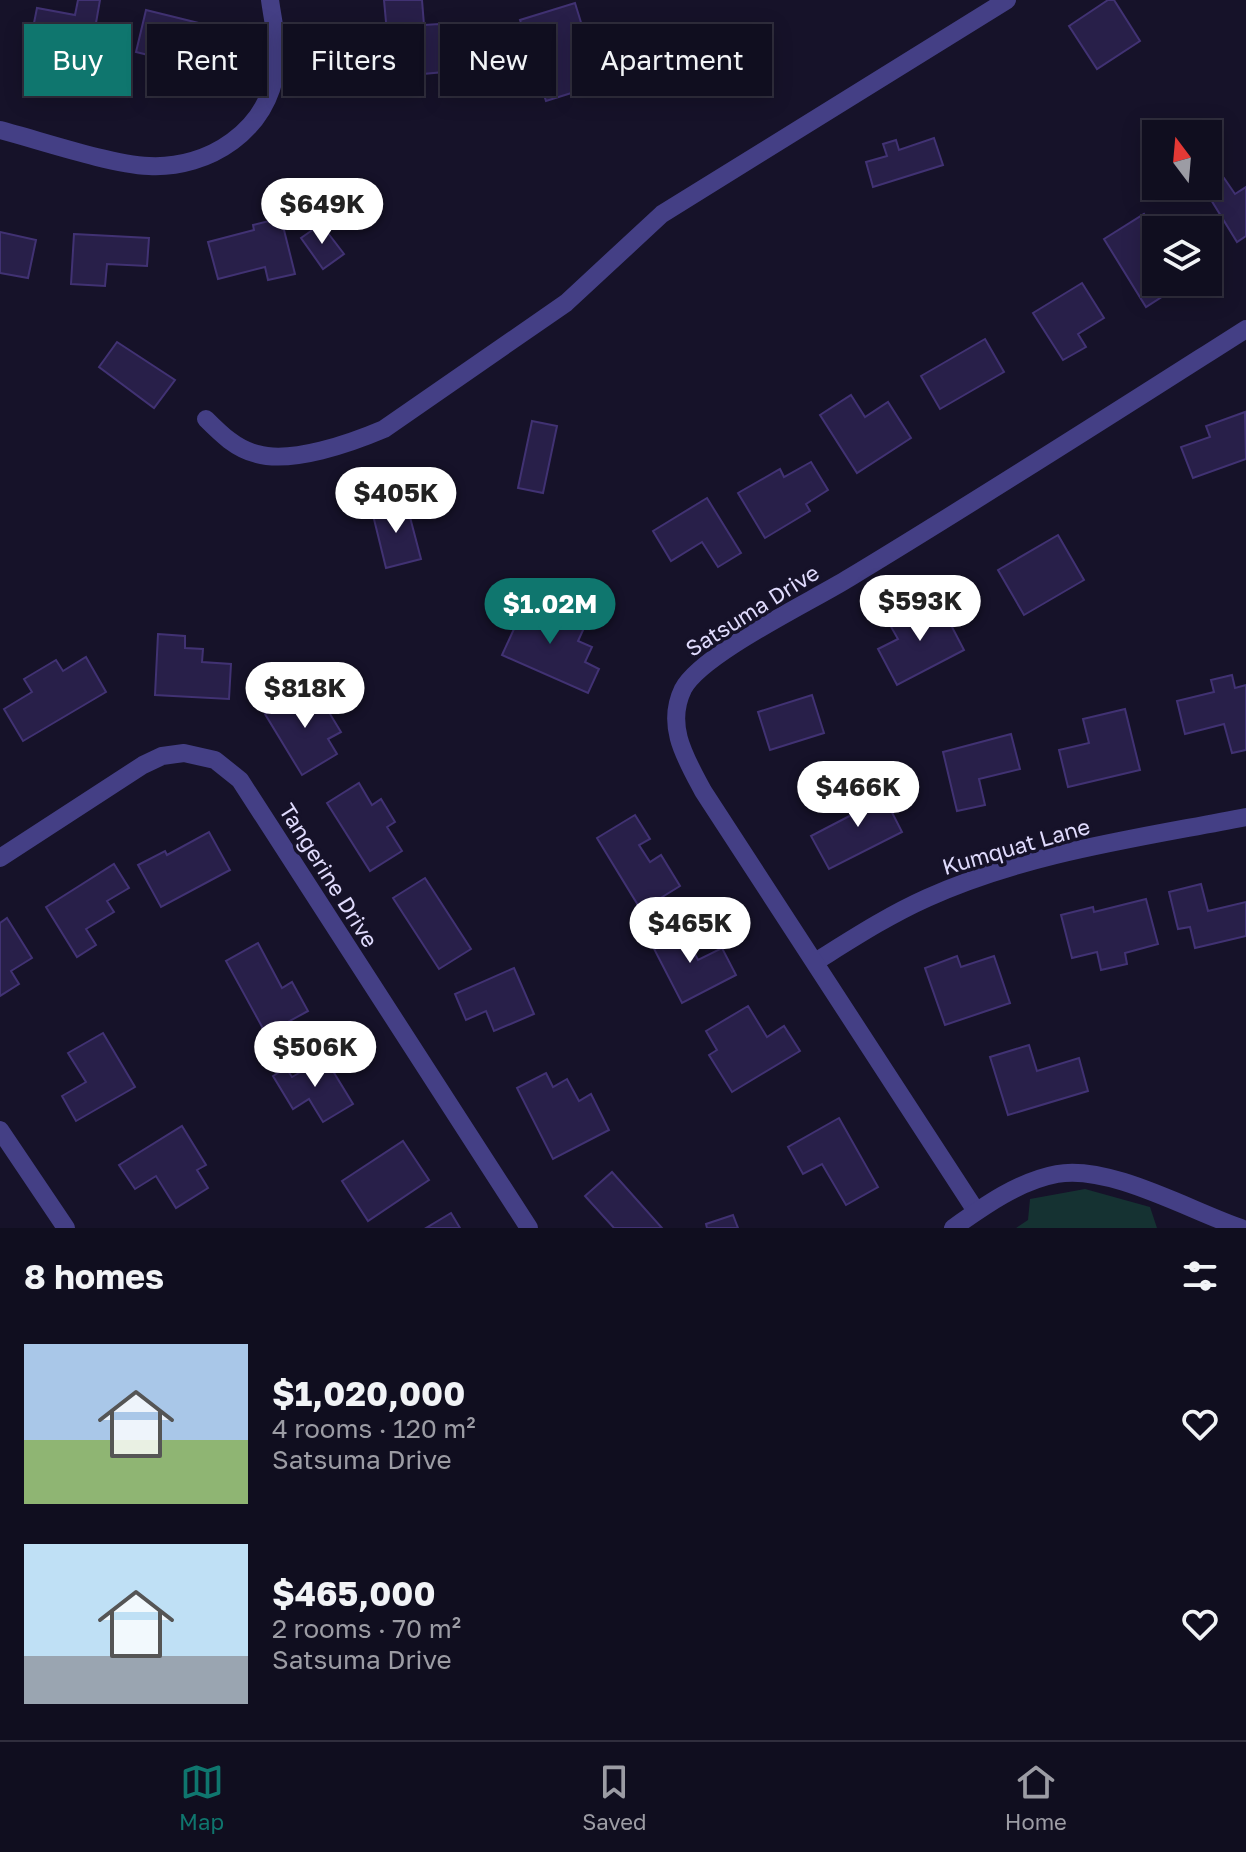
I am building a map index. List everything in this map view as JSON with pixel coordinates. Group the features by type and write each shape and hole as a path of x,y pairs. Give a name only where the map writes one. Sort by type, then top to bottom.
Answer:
{"street":[{"path":"0,130 142,165 181,165 206,157 233,142 254,121 269,95 276,66 270,0"},
{"path":"206,419 238,447 274,457 355,442 384,429 566,303 662,214 1007,0"},
{"name":"Satsuma Drive","path":"976,1211 703,791 681,749 676,712 691,676 704,664 850,578 1246,329"},
{"name":"Tangerine Drive","path":"0,858 143,765 162,756 184,753 205,757 233,773 290,854 529,1228"},
{"name":"Kumquat Lane","path":"815,962 883,919 993,873 1246,817"},
{"path":"0,1130 66,1228"},
{"path":"953,1228 976,1211 1027,1183 1060,1173 1092,1175 1241,1228"}],"green space":[{"path":"1085,1189 1150,1207 1157,1228 1016,1228 1028,1220 1030,1199"}],"building":[{"path":"78,0 100,0 96,24 34,24 37,8 75,15"},
{"path":"384,0 422,0 424,24 386,24"},
{"path":"1108,0 1114,0 1140,41 1097,69 1069,26"},
{"path":"575,3 581,24 572,24 572,93 546,101 544,96 556,96 556,24 521,24 520,20"},
{"path":"146,10 203,24 147,24 147,55 136,52"},
{"path":"439,24 440,72 424,74 424,25"},
{"path":"934,138 943,165 873,187 866,162 887,156 883,144 896,140 899,150"},
{"path":"1222,179 1235,194 1246,187 1246,236 1237,242 1211,200 1222,200"},
{"path":"1144,214 1142,296 1163,296 1146,307 1104,239"},
{"path":"281,218 295,274 268,280 265,267 218,279 208,242 254,230 253,225"},
{"path":"321,224 344,254 323,269 301,238"},
{"path":"0,232 36,240 28,278 0,273"},
{"path":"74,234 149,238 147,266 107,264 105,286 71,284"},
{"path":"1082,283 1104,318 1078,334 1086,347 1063,360 1033,313"},
{"path":"985,339 1004,372 940,409 921,376"},
{"path":"117,342 175,380 154,408 99,367"},
{"path":"851,395 865,417 888,402 911,438 857,473 820,415"},
{"path":"1245,412 1246,459 1193,478 1181,447 1210,437 1206,426"},
{"path":"532,421 557,426 543,493 518,488"},
{"path":"811,462 828,490 806,504 810,511 765,538 738,493 780,469 784,477"},
{"path":"707,498 741,553 718,567 702,542 671,561 653,531"},
{"path":"406,502 421,559 386,568 372,511"},
{"path":"1058,535 1084,580 1024,615 998,570"},
{"path":"518,598 584,628 578,641 592,647 585,662 599,669 588,693 502,655 514,629 506,626"},
{"path":"938,600 964,650 897,685 878,649 898,639 890,625"},
{"path":"158,634 185,636 185,648 203,649 202,662 231,664 229,699 155,695"},
{"path":"86,657 106,692 23,741 4,709 32,692 24,679 56,660 63,671"},
{"path":"1232,675 1235,688 1246,685 1246,750 1232,753 1224,724 1185,734 1177,701 1214,692 1211,680"},
{"path":"313,686 341,732 328,739 337,754 302,775 265,714"},
{"path":"812,695 824,733 770,750 758,712"},
{"path":"1125,709 1140,770 1068,787 1059,750 1089,743 1083,719"},
{"path":"1011,734 1020,769 979,779 985,805 957,811 943,752"},
{"path":"876,781 902,832 829,869 811,836 863,809 854,793"},
{"path":"359,783 372,805 381,799 395,822 387,827 402,851 370,871 327,803"},
{"path":"635,815 650,839 639,845 650,862 661,855 680,886 641,910 597,838"},
{"path":"209,832 230,870 161,907 138,865 165,851 167,855"},
{"path":"114,864 129,888 107,901 114,912 86,929 96,945 77,957 46,907"},
{"path":"425,878 471,949 439,969 393,898"},
{"path":"1201,884 1208,911 1246,902 1246,936 1195,948 1190,927 1178,929 1169,892"},
{"path":"1146,899 1158,944 1125,953 1127,964 1101,970 1097,952 1072,958 1061,915 1093,907 1094,912"},
{"path":"7,918 32,958 11,971 19,984 0,996 0,923"},
{"path":"681,926 698,960 722,948 736,975 682,1003 650,941"},
{"path":"258,943 282,988 292,982 308,1011 266,1034 226,961"},
{"path":"957,956 961,967 994,956 1010,1003 945,1025 925,968"},
{"path":"514,968 534,1014 494,1031 486,1011 466,1020 455,994"},
{"path":"748,1006 767,1037 784,1026 800,1051 732,1092 709,1055 717,1050 706,1031"},
{"path":"103,1033 135,1087 76,1121 62,1096 86,1082 68,1053"},
{"path":"1029,1045 1037,1071 1079,1058 1088,1091 1008,1115 990,1057"},
{"path":"325,1058 353,1104 323,1122 309,1099 293,1109 273,1076 286,1068 292,1077"},
{"path":"546,1073 553,1087 567,1079 579,1101 591,1094 609,1130 553,1159 517,1088"},
{"path":"839,1118 878,1187 846,1205 822,1164 803,1174 788,1147"},
{"path":"182,1126 206,1165 197,1170 208,1188 176,1208 156,1176 135,1189 119,1165"},
{"path":"403,1141 429,1180 368,1221 342,1181"},
{"path":"612,1172 662,1228 614,1228 585,1196"},
{"path":"451,1213 460,1228 426,1228"},
{"path":"733,1215 738,1228 707,1228 706,1224"}]}
